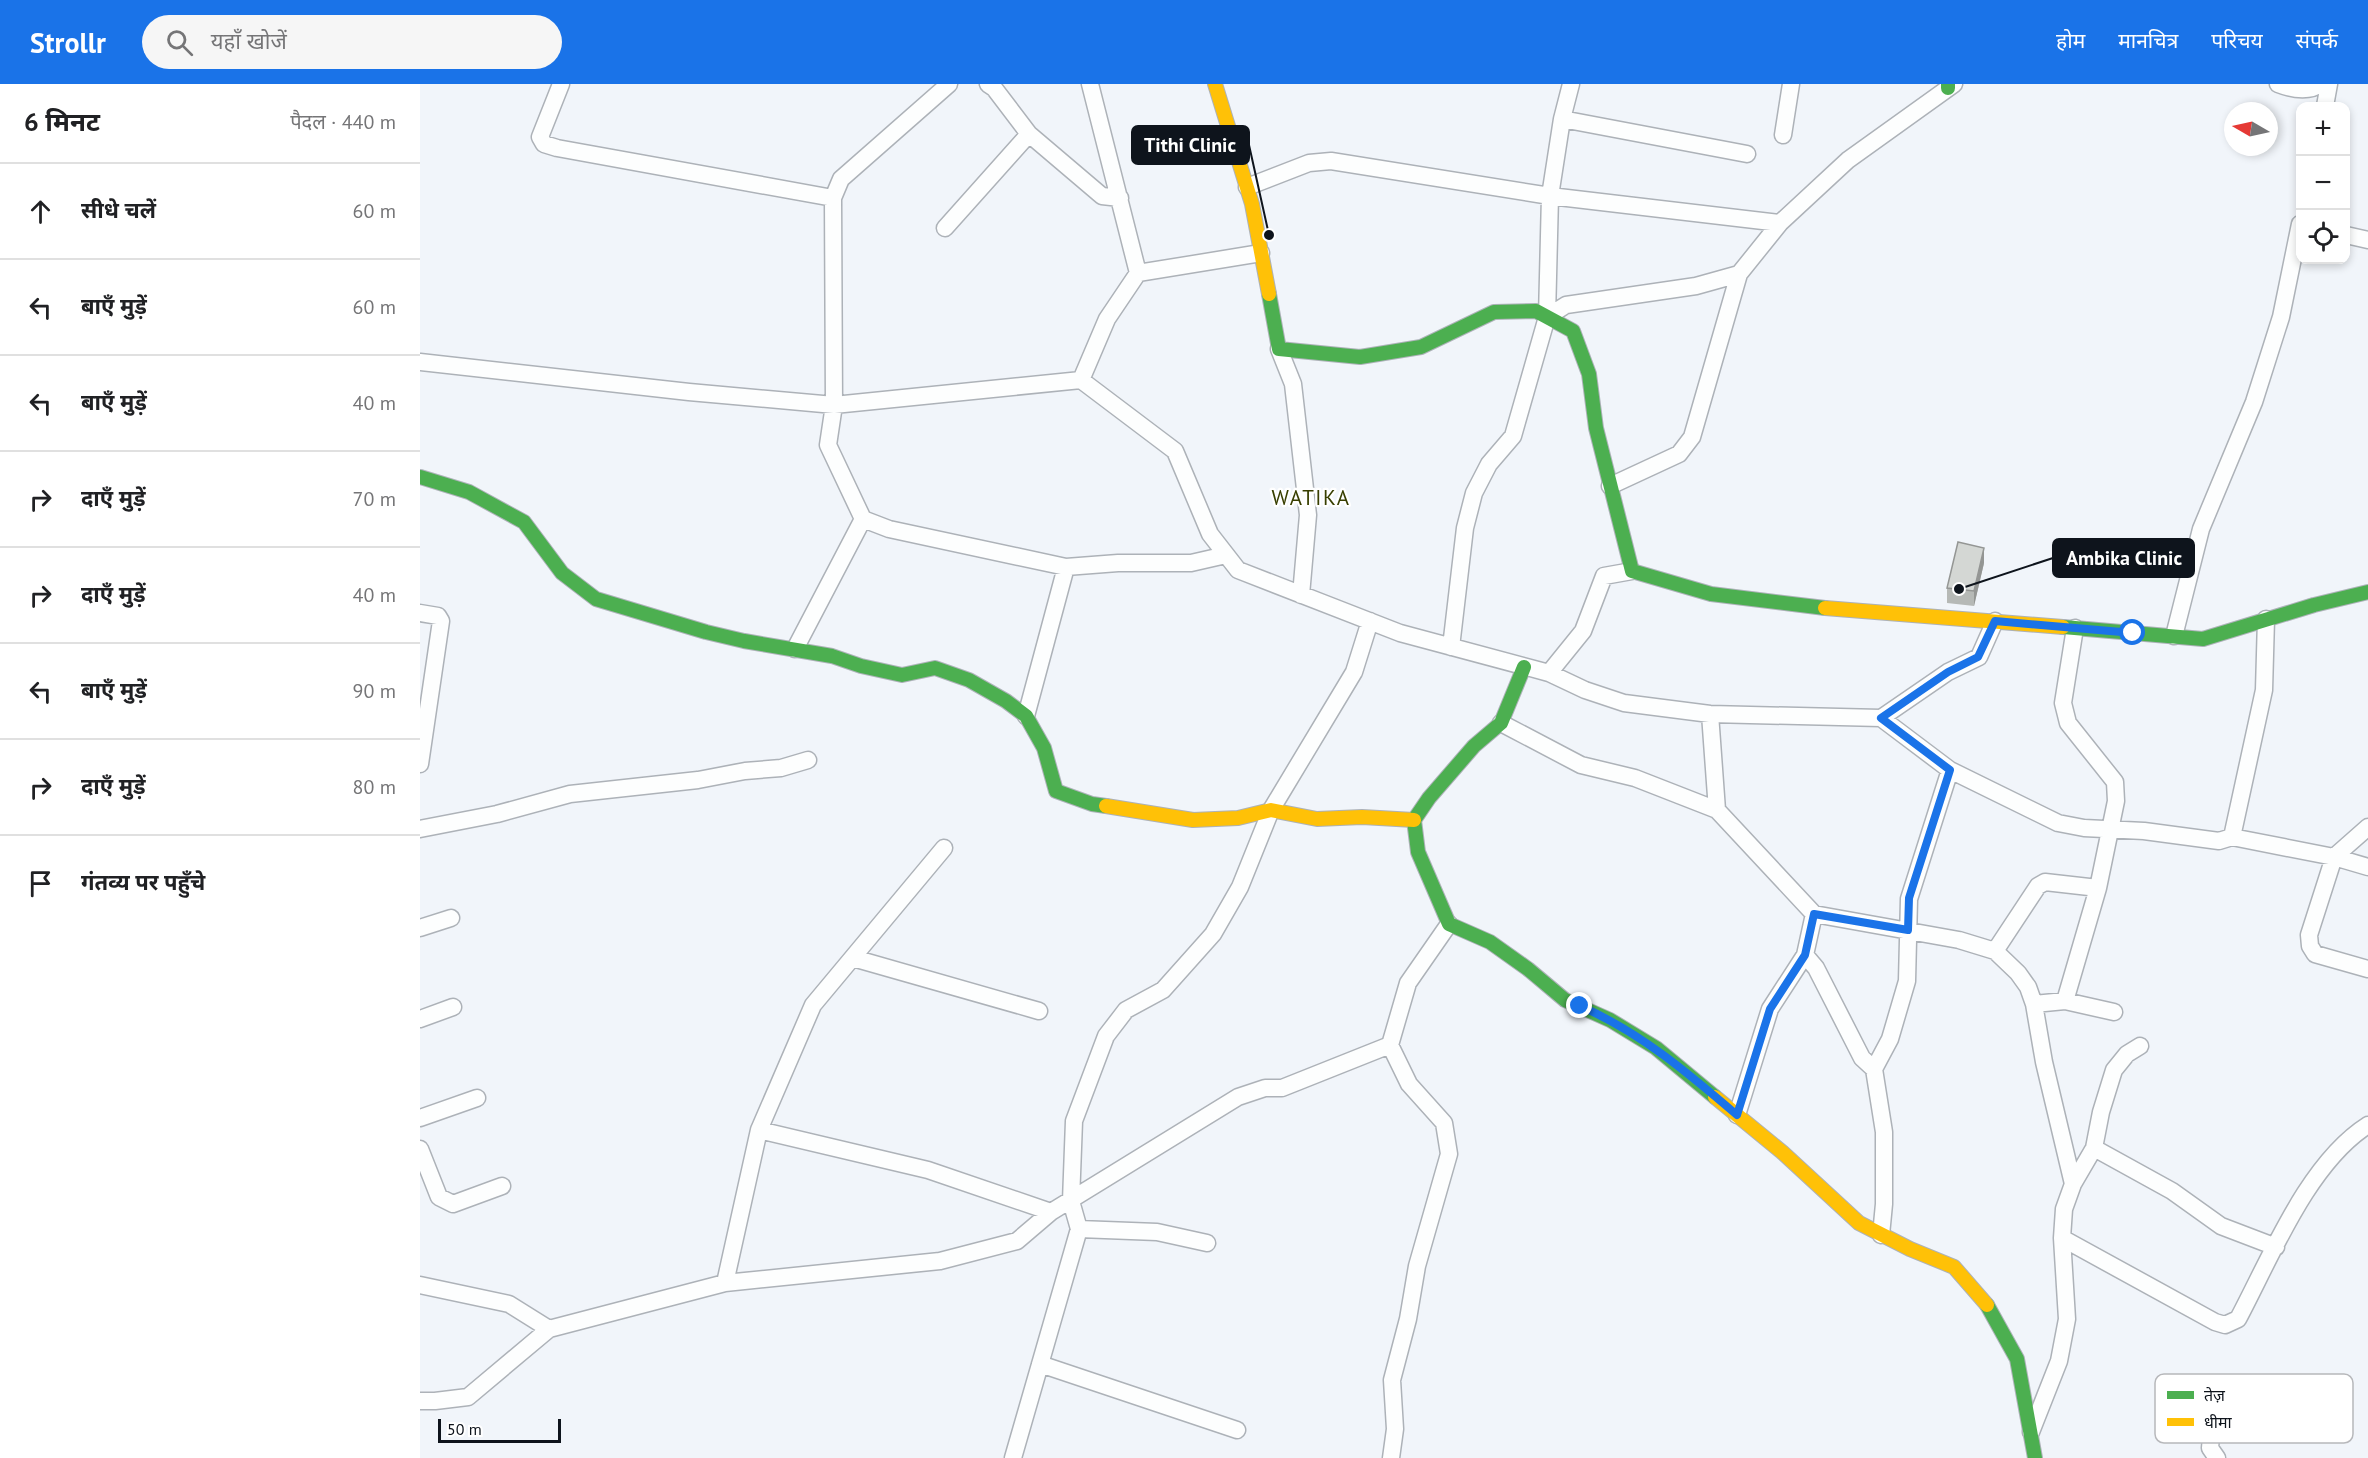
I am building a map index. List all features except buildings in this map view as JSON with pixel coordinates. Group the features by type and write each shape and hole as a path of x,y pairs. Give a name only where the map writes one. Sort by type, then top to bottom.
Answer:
{"street":[{"path":"561,84 540,137 544,144 833,198"},
{"path":"949,84 841,179 833,198 834,405 828,445 863,519 890,530 1066,567 1118,563 1191,562 1226,555"},
{"path":"1090,84 1138,273"},
{"path":"1215,84 1247,188 1279,349 1293,384 1308,515 1301,595"},
{"path":"1451,647 1466,528 1474,494 1489,464 1513,436 1547,317 1550,196 1570,84"},
{"path":"1783,135 1791,84"},
{"path":"2278,84 2295,90 2316,87 2320,84"},
{"path":"2326,102 2330,84"},
{"path":"993,85 1029,134 1102,196 1120,198"},
{"path":"1610,486 1679,454 1692,437 1739,274 1780,222 1848,160 1950,85"},
{"path":"1562,119 1747,154"},
{"path":"945,228 1029,134"},
{"path":"1247,188 1309,163 1331,161 1550,196 1780,222"},
{"path":"2350,236 2368,240"},
{"path":"2175,636 2201,529 2254,402 2282,316 2296,248"},
{"path":"1081,380 1107,319 1138,273 1261,253"},
{"path":"1547,317 1566,305 1696,286 1739,274"},
{"path":"1279,349 1360,357 1421,347 1494,312 1536,310 1573,331 1589,374 1596,428 1632,571"},
{"path":"420,362 689,392 834,405 1081,380 1175,451 1210,534 1238,570 1401,633 1549,673 1585,690 1624,703 1710,714 1881,718 1950,770 2058,823 2084,828 2112,828 2219,841 2232,837 2368,867"},
{"path":"420,477 469,492 524,522 562,573 596,599 716,634 832,656 861,666 902,675 935,669 969,680 1006,701 1026,716 1044,748 1056,791 1092,804 1193,820 1239,818 1270,810 1317,819 1362,817 1414,820"},
{"path":"795,649 863,519"},
{"path":"1026,716 1066,567"},
{"path":"1549,673 1583,631 1604,576 1632,571 1711,594 1818,607 2203,639 2368,592"},
{"path":"420,613 438,616 441,621 426,688 420,764"},
{"path":"2232,837 2264,690 2266,620"},
{"path":"1013,1458 1079,1229 1071,1202 1074,1121 1106,1036 1126,1010 1163,990 1213,934 1240,887 1270,810 1354,672 1370,621"},
{"path":"1881,718 1948,672 1978,657 1995,621"},
{"path":"2065,1001 2098,888 2116,801 2115,782 2068,723 2063,703 2075,628"},
{"path":"1524,667 1501,723 1474,746 1447,780 1429,798 1414,820 1418,852 1449,924 1490,942 1528,969 1565,1000 1610,1020 1656,1048 1782,1152 1859,1223 1954,1268 1985,1302 2017,1359 2035,1458"},
{"path":"1710,714 1717,810"},
{"path":"1501,723 1581,765 1635,778 1717,810 1814,914 1959,940 1995,951 2018,973 2028,987 2034,1004 2044,1062 2073,1184"},
{"path":"420,830 497,814 570,794 698,780 746,771 781,768 808,760"},
{"path":"1881,1235 1884,1204 1884,1131 1874,1069 1890,1039 1908,981 1909,898 1950,770"},
{"path":"2368,827 2334,858 2309,935 2310,946 2315,954 2368,969"},
{"path":"725,1283 759,1130 813,1005 944,848"},
{"path":"1995,951 2038,886 2045,882 2098,888"},
{"path":"1737,1115 1770,1009 1805,955 1814,914"},
{"path":"420,928 451,918"},
{"path":"1391,1458 1395,1429 1392,1380 1408,1319 1417,1266 1449,1154 1444,1123 1409,1084 1390,1046 1408,983 1449,924"},
{"path":"1805,955 1816,968 1862,1058 1874,1069"},
{"path":"853,958 1039,1011"},
{"path":"2034,1004 2065,1001 2114,1012"},
{"path":"420,1019 453,1007"},
{"path":"420,1401 468,1397 549,1329 725,1283 940,1262 1017,1241 1051,1212 1071,1202 1239,1097 1265,1088 1282,1088 1390,1046"},
{"path":"2031,1434 2059,1361 2067,1319 2062,1238 2064,1209 2073,1184 2094,1148 2101,1112 2114,1070 2127,1054 2140,1047"},
{"path":"420,1118 477,1098"},
{"path":"2062,1238 2214,1322 2225,1325 2238,1319 2290,1220 2330,1158 2354,1134 2368,1125"},
{"path":"759,1130 928,1170 1051,1212"},
{"path":"2094,1148 2172,1191 2221,1226 2276,1247"},
{"path":"420,1149 439,1197 444,1201 453,1204 501,1186"},
{"path":"1079,1229 1157,1232 1207,1243"},
{"path":"420,1285 509,1304 549,1329"},
{"path":"1040,1364 1237,1430"}],"traffic: fast":[{"path":"1269,294 1279,349 1360,357 1421,347 1494,312 1536,311 1573,331 1589,374 1596,428 1632,571 1711,594 1825,608"},
{"path":"420,477 469,492 524,522 562,573 596,599 744,641 832,656 861,666 902,675 935,668 969,680 1006,701 1026,716 1044,748 1056,791 1092,804 1106,806"},
{"path":"2063,627 2203,639 2314,605 2368,592"},
{"path":"1524,667 1501,723 1474,746 1429,798 1414,820 1418,852 1449,924 1490,942 1528,969 1565,1000 1610,1020 1656,1048 1715,1097"},
{"path":"1987,1305 2017,1359 2035,1458"}],"traffic: slow":[{"path":"1215,84 1252,204 1269,294"},
{"path":"1825,608 2063,627"},
{"path":"1106,806 1193,820 1238,818 1271,810 1317,819 1362,817 1414,820"},
{"path":"1715,1097 1782,1152 1859,1223 1910,1249 1954,1267 1987,1305"}],"place":[{"name":"Tithi Clinic","path":"1269,235"},
{"name":"Ambika Clinic","path":"1959,589"}],"district":[{"name":"WATIKA","path":"1311,497"}],"route":[{"path":"1580,1006 1610,1020 1656,1048 1737,1115 1770,1009 1805,955 1814,914 1908,930 1909,898 1950,770 1881,718 1948,672 1978,657 1995,621 2133,633"}]}
